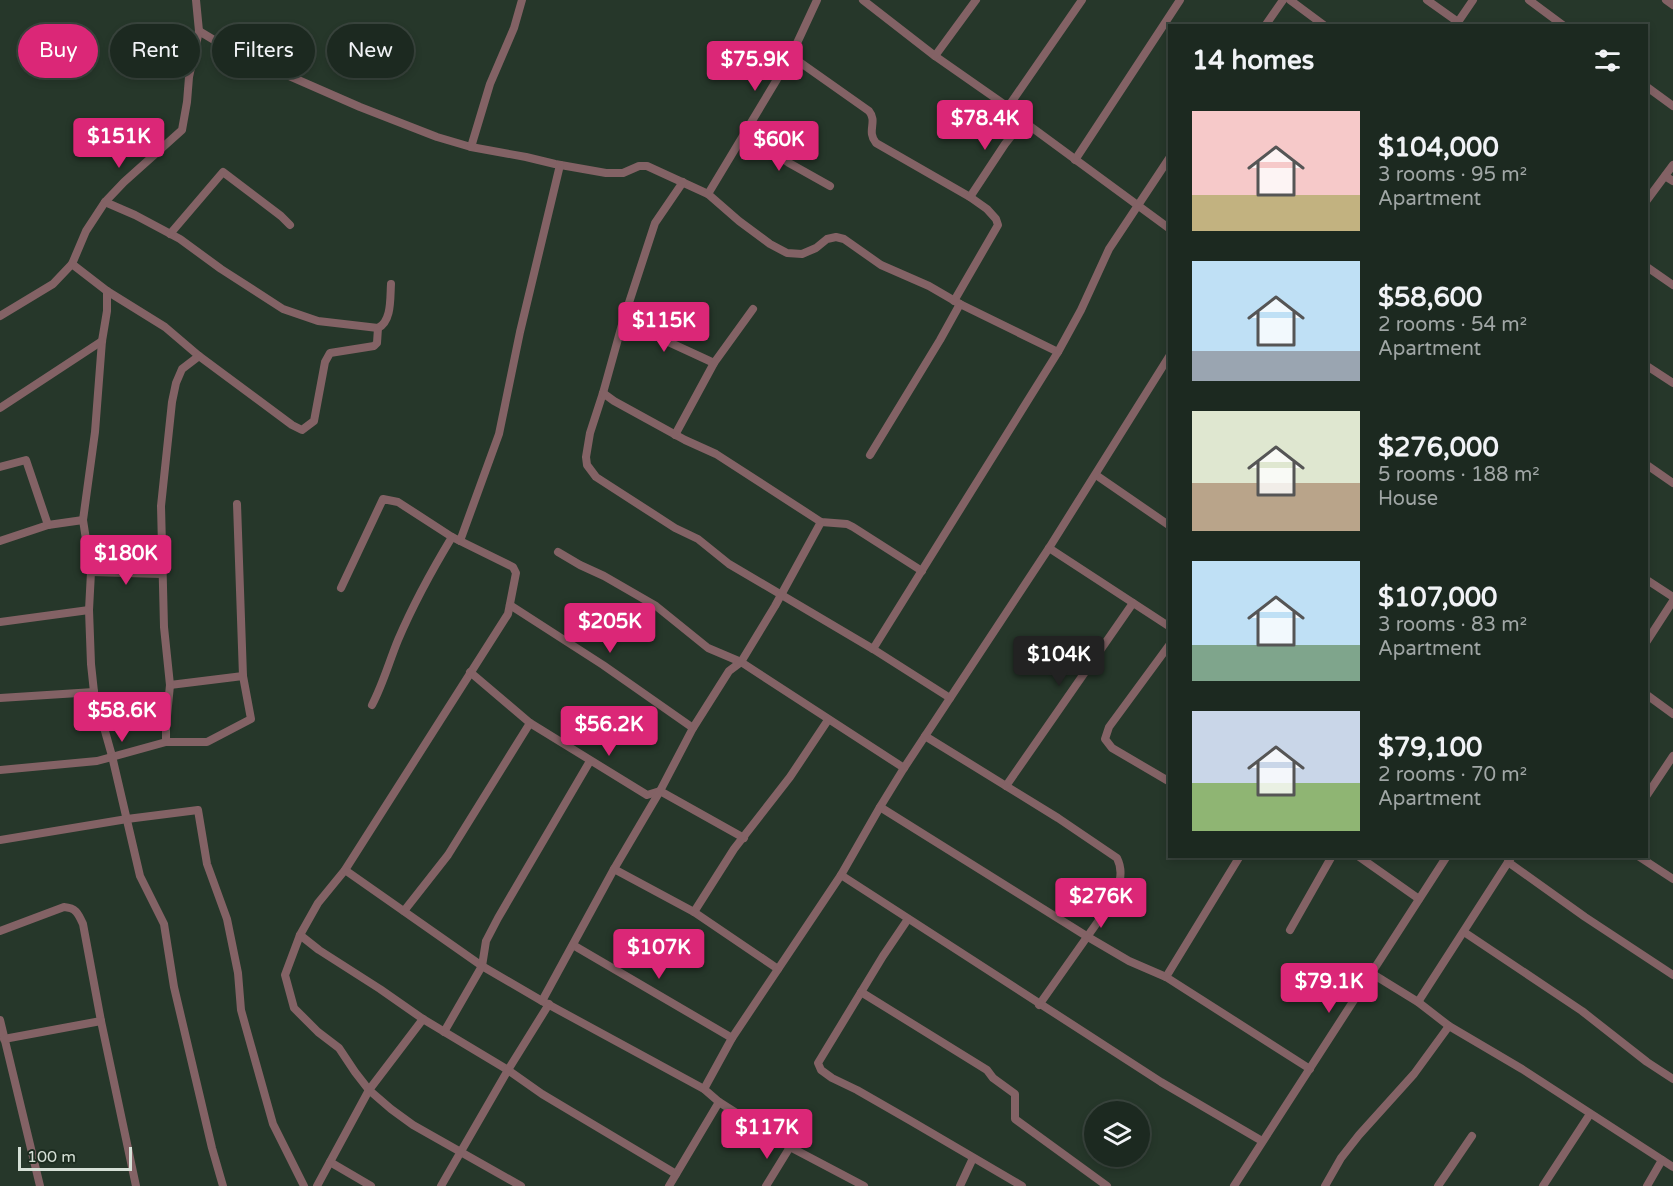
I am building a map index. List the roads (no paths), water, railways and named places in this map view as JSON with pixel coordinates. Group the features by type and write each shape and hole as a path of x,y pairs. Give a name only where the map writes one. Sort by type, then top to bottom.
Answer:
{"street":[{"path":"196,0 198,24"},
{"path":"471,147 490,84 514,28 522,0"},
{"path":"708,194 791,56 817,0"},
{"path":"936,56 976,0"},
{"path":"1008,107 1082,0"},
{"path":"1076,160 1180,0"},
{"path":"1266,24 1283,0"},
{"path":"1290,0 1322,24"},
{"path":"1427,0 1457,24 1473,0"},
{"path":"1529,0 1561,24"},
{"path":"1666,0 1673,5"},
{"path":"867,1 936,56 1008,107 1023,121 1168,228"},
{"path":"200,32 234,52 360,107 436,137 471,147 606,173 623,173 639,166 647,166 708,194 770,244 788,253 802,254 827,240 836,237 844,239 881,265 929,286 1058,352"},
{"path":"791,56 870,111 873,118 871,134 876,143 970,197 987,209 998,225 957,302 940,340 870,454"},
{"path":"0,316 53,284 72,264 86,231 105,202 182,130 189,78"},
{"path":"1648,88 1673,106"},
{"path":"970,197 1023,121"},
{"path":"746,131 789,163 830,186"},
{"path":"873,649 1058,352 1081,310 1109,249 1168,160"},
{"path":"372,705 381,688 398,641 436,563 456,539 499,434 520,332 560,165"},
{"path":"1649,194 1669,179 1673,165"},
{"path":"170,234 223,172 290,225"},
{"path":"683,182 655,223 590,433 587,465 596,477 675,528 698,539 729,564 873,649 950,698"},
{"path":"105,202 180,239 282,309 318,321 378,328 384,325 388,318 391,284"},
{"path":"72,264 107,291 165,327 199,356 302,430 314,421 325,362 330,353 374,346 378,328"},
{"path":"1648,268 1673,285"},
{"path":"107,291 95,432 83,520 91,572 89,610 94,692 112,756 140,876 164,924 174,987 223,1186"},
{"path":"675,435 714,363 753,309"},
{"path":"623,321 714,363"},
{"path":"0,408 102,341"},
{"path":"166,742 170,685 164,627 161,506 176,382 182,369 199,356"},
{"path":"704,1089 732,1038 841,875 904,768 1049,548 1168,358"},
{"path":"1648,367 1673,383"},
{"path":"603,393 675,435 716,453 821,522 847,524 922,571"},
{"path":"0,467 26,460 48,525"},
{"path":"1648,466 1673,483"},
{"path":"1096,475 1168,525"},
{"path":"341,588 383,499 398,502 456,539 513,567 516,573 508,614 345,870 318,903 300,935 285,975 294,1008 318,1032 339,1048 369,1090 413,1125 520,1186"},
{"path":"0,770 98,761 166,742 207,742 251,719 243,676 237,504"},
{"path":"0,541 48,525 83,520"},
{"path":"441,1186 546,1003 573,945 693,728 729,671 741,662 821,522"},
{"path":"1049,548 1168,626"},
{"path":"558,552 656,606 708,648 741,662 904,768"},
{"path":"91,572 162,574"},
{"path":"1648,581 1673,599 1648,639"},
{"path":"1006,786 1133,603"},
{"path":"510,605 603,665 693,728"},
{"path":"0,622 89,610"},
{"path":"1168,647 1109,727 1105,739 1112,748 1168,781"},
{"path":"470,672 530,723 590,761 647,795 660,791 744,838"},
{"path":"170,685 243,676"},
{"path":"0,698 94,692"},
{"path":"1648,696 1673,714"},
{"path":"694,912 734,849 790,777 828,720"},
{"path":"404,911 448,855 530,723"},
{"path":"925,736 1058,818 1117,858 1120,866 1119,884 1111,903 1040,1005"},
{"path":"1648,794 1673,756"},
{"path":"444,1032 482,966 486,941 498,918 590,761"},
{"path":"880,807 1088,937 1129,961 1166,977 1310,1069"},
{"path":"0,840 198,810 207,864 226,919 238,973 241,1010 273,1124 304,1186"},
{"path":"1166,977 1239,858"},
{"path":"1290,930 1331,858"},
{"path":"1361,858 1419,900"},
{"path":"1234,1186 1446,858"},
{"path":"1641,858 1673,879"},
{"path":"1418,1002 1510,859 1585,917 1673,975"},
{"path":"614,869 694,912 778,969"},
{"path":"345,870 482,966 704,1089 719,1102 790,1146 864,1186"},
{"path":"841,875 1161,1082 1262,1141"},
{"path":"0,931 64,907 72,908 78,914 83,924 136,1186"},
{"path":"908,918 818,1063 821,1070 832,1078 1022,1186"},
{"path":"1464,932 1582,1011 1647,1062 1673,1079"},
{"path":"300,935 423,1019 676,1174"},
{"path":"573,945 732,1038"},
{"path":"1371,973 1418,1002 1449,1026 1673,1167"},
{"path":"861,992 987,1070 993,1078 1015,1094 1015,1119 1107,1186"},
{"path":"317,1186 369,1090 423,1019"},
{"path":"0,1021 40,1186"},
{"path":"4,1039 101,1021"},
{"path":"1325,1186 1359,1135 1414,1074 1449,1026"},
{"path":"669,1186 719,1102"},
{"path":"1543,1186 1590,1114"},
{"path":"1438,1186 1472,1136"},
{"path":"766,1186 790,1146"},
{"path":"960,1186 974,1158"},
{"path":"1647,1186 1662,1160"},
{"path":"330,1161 371,1186"}]}
